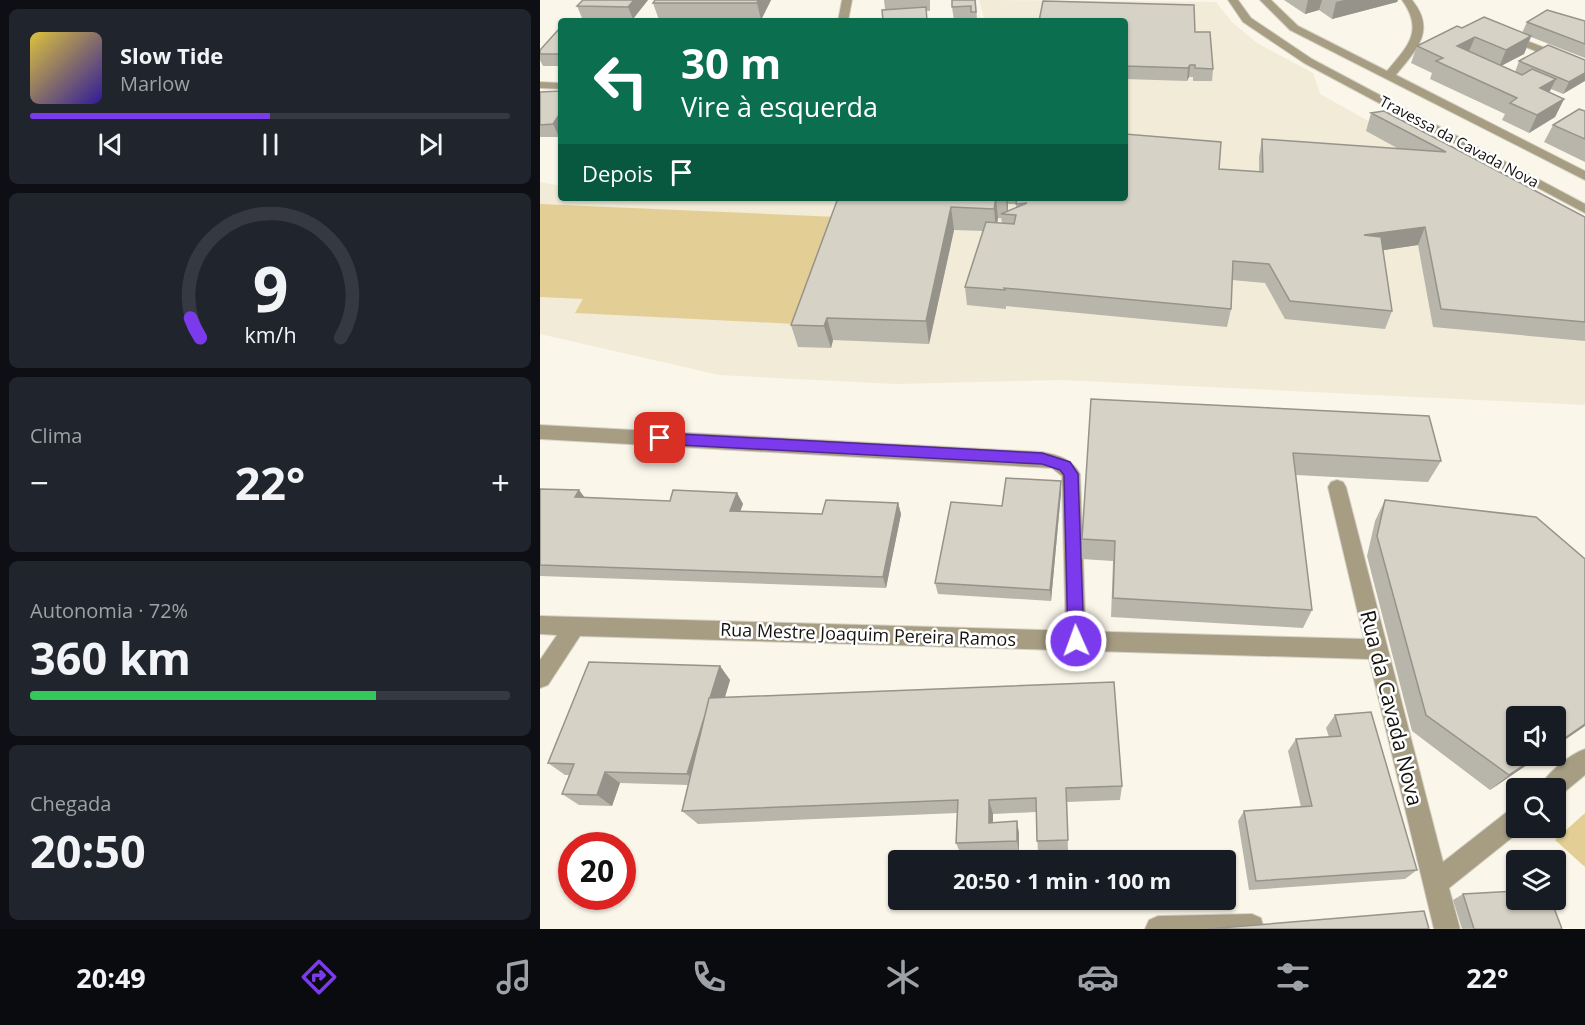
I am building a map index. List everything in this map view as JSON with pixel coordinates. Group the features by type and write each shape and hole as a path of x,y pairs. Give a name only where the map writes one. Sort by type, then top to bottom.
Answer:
{"street":[{"path":"844,18 847,0"},
{"name":"Travessa da Cavada Nova","path":"1233,0 1247,20 1270,37 1333,75 1585,209"},
{"name":"Travessa da Cavada Nova","path":"1265,0 1294,28 1585,176"},
{"path":"1388,77 1419,37 1420,24 1407,0"},
{"path":"1494,31 1585,67"},
{"path":"1333,75 1362,63"},
{"path":"540,85 558,86"},
{"path":"540,432 1042,459 1056,462 1065,466 1071,474 1076,641"},
{"name":"Rua da Cavada Nova","path":"1337,487 1435,884 1438,924"},
{"name":"Rua Mestre Joaquim Pereira Ramos","path":"540,625 1377,649"},
{"path":"540,678 574,627"},
{"path":"1564,778 1585,760"},
{"path":"1435,884 1506,827"},
{"path":"1158,929 1278,926"}],"shaded area":[{"path":"979,0 1216,2 1232,22 1257,43 1313,73 1320,94 1585,242 1585,405 1061,380 896,384 719,375 540,334 540,182 558,185 558,201 1128,201 1128,18 984,18"},
{"path":"540,204 837,217 795,324 575,313 583,299 540,297"},
{"path":"1585,813 1585,867 1555,840 1566,838 1566,830"}],"building":[{"path":"583,0 634,0 628,7 577,6"},
{"path":"655,0 758,0 757,3 653,3"},
{"path":"952,0 975,0 976,12 971,12 971,6 952,7"},
{"path":"1043,1 1194,5 1195,32 1210,32 1213,69 1195,68 1195,65 1190,65 1188,68 1128,66 1128,18 1040,18"},
{"path":"926,7 927,18 883,18 882,10"},
{"path":"1547,10 1585,21 1585,44 1527,22"},
{"path":"1484,17 1531,36 1506,50 1475,37 1457,46 1522,75 1532,69 1556,79 1540,88 1564,99 1537,115 1510,103 1517,98 1436,61 1443,58 1417,46 1457,26 1462,28"},
{"path":"558,30 558,54 540,54 540,50"},
{"path":"1548,45 1585,60 1585,73 1569,82 1519,61"},
{"path":"558,91 558,116 553,124 540,125 540,92"},
{"path":"1579,109 1585,111 1585,139 1553,125"},
{"path":"1384,111 1585,217 1585,322 1441,309 1425,227 1364,235 1381,237 1392,311 1290,301 1269,264 1233,261 1231,309 1004,288 1005,290 965,287 986,222 1014,224 1016,215 1001,214 1027,203 1016,204 1016,201 1128,201 1128,134 1221,142 1219,169 1263,172 1262,139 1446,152 1371,113"},
{"path":"837,201 995,201 994,209 951,207 926,321 827,318 824,326 791,325"},
{"path":"1091,399 1429,416 1441,461 1293,453 1312,610 1113,598 1115,541 1082,539"},
{"path":"1006,478 1061,481 1050,590 935,583 951,502 1002,506"},
{"path":"540,489 579,490 575,497 670,501 673,490 737,493 730,511 822,514 826,500 898,503 883,577 540,565"},
{"path":"1385,500 1536,517 1585,559 1585,724 1566,737 1566,706 1506,706 1506,766 1523,766 1509,775 1426,715 1377,536"},
{"path":"589,662 720,666 687,774 605,772 597,795 562,794 574,764 548,763"},
{"path":"1114,682 1122,786 1066,788 1068,840 1037,841 1036,798 989,800 989,823 1017,821 1017,841 956,843 958,800 682,811 709,698"},
{"path":"1371,712 1417,870 1256,881 1244,811 1312,806 1296,739 1341,736 1335,715"},
{"path":"1506,892 1506,910 1555,910 1562,929 1474,929 1463,894"},
{"path":"1424,911 1429,929 1208,929"}],"route":[{"path":"660,438 1042,459 1065,466 1071,474 1076,641"}]}
